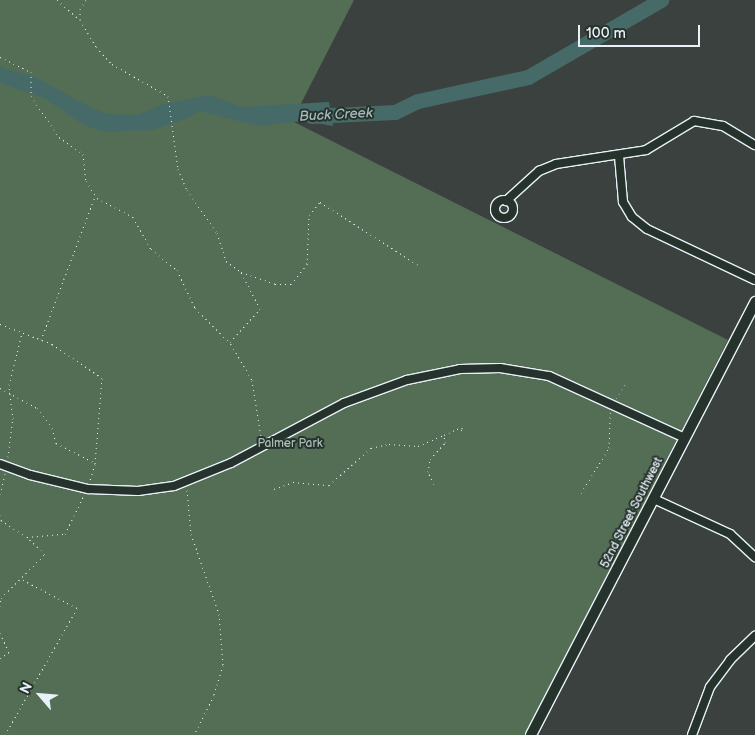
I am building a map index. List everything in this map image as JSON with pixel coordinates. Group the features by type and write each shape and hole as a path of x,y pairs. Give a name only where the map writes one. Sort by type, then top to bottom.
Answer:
{"street":[{"path":"506,201 539,172 556,164 619,156 646,150 694,122 723,126 755,145"},
{"path":"619,156 623,202 632,217 647,229 755,280"},
{"name":"52nd Street Southwest","path":"531,735 755,302"},
{"path":"3,465 30,476 88,489 138,491 186,481 262,446 344,403 407,380 460,369 500,368 549,376 613,403 685,438"},
{"path":"654,499 730,534 755,557"},
{"path":"692,735 714,680 755,636"}],"path":[{"path":"57,0 80,20 96,47 112,64 161,90 169,99 174,154 187,190 218,233 226,261 240,272 275,284 290,284 297,280 307,264 309,215 320,202 418,265"},
{"path":"80,20 80,9 86,0"},
{"path":"0,57 33,74 31,96 59,137 83,154 86,181 96,195 133,217 151,248 176,270 195,308 229,342 252,380 262,446"},
{"path":"40,340 96,195"},
{"path":"229,342 260,309 240,272"},
{"path":"0,324 40,340 102,378 95,464 88,489 65,534 27,537"},
{"path":"0,494 3,465 13,419 10,393 22,333"},
{"path":"581,493 610,448 609,416 613,403 627,382"},
{"path":"0,388 37,408 52,428 56,443 95,464"},
{"path":"274,489 293,482 329,485 371,448 389,444 418,446 458,429"},
{"path":"434,484 428,472 429,462 445,443 444,435"},
{"path":"186,481 191,534 219,614 222,665 214,695 194,735"},
{"path":"0,515 1,521 27,537 45,554 1,598 0,606"},
{"path":"5,735 77,608 20,578"},
{"path":"0,633 8,652 0,658"}],"green space":[{"name":"Palmer Park","path":"0,0 354,0 292,121 728,340 525,735 0,735"}],"water":[{"path":"0,67 35,77 88,106 108,114 136,115 164,104 209,95 242,107 329,102 333,126 304,121 258,126 199,111 188,118 152,130 104,132 84,125 44,98 0,83"}],"waterway":[{"name":"Buck Creek","path":"311,116 395,112 418,101 528,77 661,0"}]}
